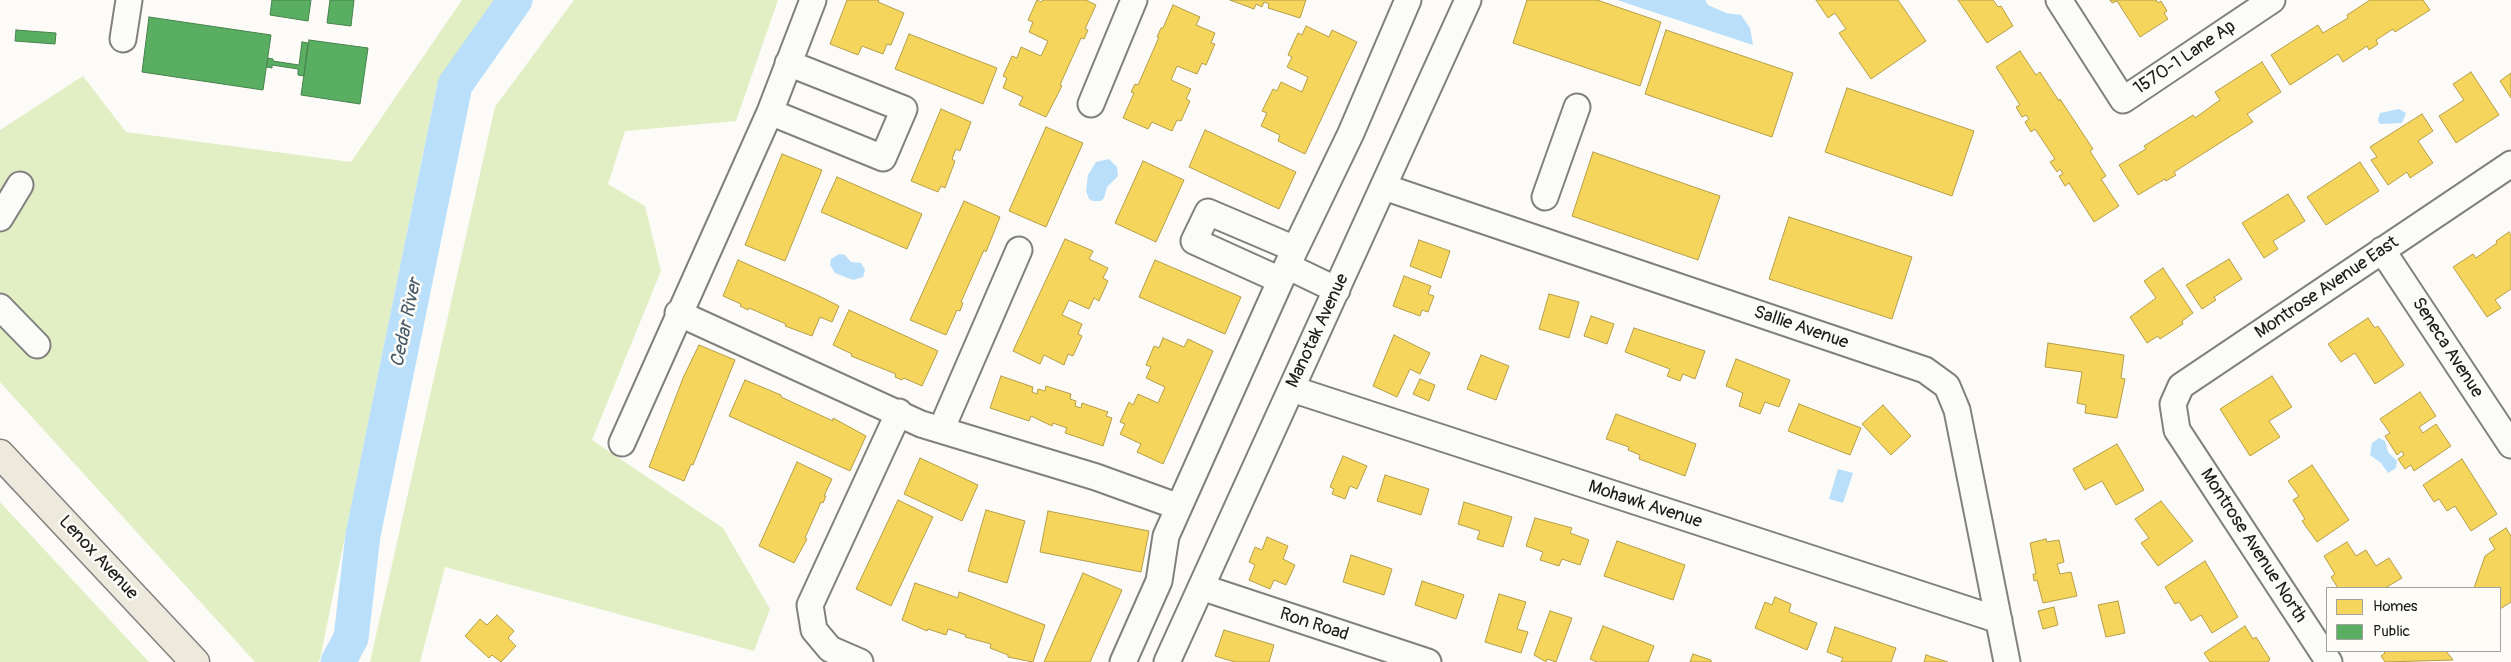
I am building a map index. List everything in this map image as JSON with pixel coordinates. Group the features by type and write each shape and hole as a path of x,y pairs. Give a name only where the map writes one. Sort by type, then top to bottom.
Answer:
{"main road":[{"name":"Lenox Avenue","path":"0,454 195,662"}],"street":[{"path":"123,39 129,0"},
{"path":"622,443 678,313 770,112 813,0"},
{"path":"1090,104 1134,0"},
{"path":"1123,662 1159,581 1166,536 1287,265 1351,133 1408,0"},
{"name":"Manotak Avenue","path":"1167,662 1468,0"},
{"name":"1570-1 Lane Ap","path":"2059,0 2123,100 2272,0"},
{"path":"770,112 883,158 904,109 788,63"},
{"path":"1545,198 1577,106"},
{"name":"Montrose Avenue East","path":"2177,430 2173,404 2181,386 2511,164"},
{"path":"0,218 20,185"},
{"name":"Sallie Avenue","path":"1384,187 1925,370 1947,386 1958,410 2007,662"},
{"path":"941,430 1019,250"},
{"name":"Seneca Avenue","path":"2382,250 2511,445"},
{"path":"1287,265 1337,290"},
{"path":"0,307 37,345"},
{"path":"678,313 941,430 1096,477 1179,507"},
{"name":"Mohawk Avenue","path":"1292,389 1999,620"},
{"path":"860,662 830,649 814,630 810,605 899,412"},
{"name":"Montrose Avenue North","path":"2177,430 2329,662"},
{"name":"Ron Road","path":"1201,587 1428,662"}],"green space":[{"path":"462,0 500,0 437,85 320,659 318,662 255,662 0,382 0,130 83,76 126,132 351,162"},
{"path":"574,0 778,0 736,121 625,131 608,184 645,206 661,271 592,440 723,528 770,609 754,651 445,567 420,662 370,662 495,107"},
{"path":"0,502 149,662 0,662"}],"water":[{"path":"1617,0 1705,0 1708,5 1726,13 1741,15 1750,28 1753,45"},
{"path":"2399,109 2406,113 2402,123 2380,124 2378,120 2380,113"},
{"path":"1109,159 1117,167 1118,176 1107,187 1104,198 1101,201 1093,201 1089,199 1086,191 1088,175 1096,162"},
{"path":"839,254 845,255 851,262 861,263 865,270 863,277 853,280 835,273 830,265 831,259"},
{"path":"2379,438 2385,441 2388,452 2397,461 2396,468 2388,473 2381,463 2370,455 2372,443"},
{"path":"1838,469 1853,473 1843,503 1829,499"}],"building: Homes":[{"path":"847,0 879,0 878,2 904,13 891,45 887,44 883,54 862,46 858,55 830,44"},
{"path":"1037,0 1041,2 1043,0 1086,0 1096,5 1085,29 1088,30 1084,39 1081,38 1060,85 1062,86 1046,117 1019,105 1023,97 1003,88 1007,78 1003,76 1012,56 1017,58 1021,47 1041,56 1048,41 1029,32 1033,22 1028,20"},
{"path":"1230,0 1306,0 1300,18 1268,8 1269,4 1264,2 1262,7 1256,4 1254,9"},
{"path":"1527,0 1597,0 1661,22 1640,86 1513,43"},
{"path":"1816,0 1898,0 1926,41 1871,79 1839,33 1846,29 1835,13 1828,18"},
{"path":"1958,0 1993,0 1998,7 2001,6 2013,26 1987,43"},
{"path":"2110,0 2156,0 2158,3 2161,1 2167,11 2164,13 2168,19 2140,37 2117,1 2112,3"},
{"path":"2370,0 2423,0 2430,10 2395,32 2393,29 2376,40 2378,44 2369,50 2367,46 2343,62 2338,54 2290,85 2271,55 2318,25 2323,33 2348,18 2347,15"},
{"path":"1173,5 1200,17 1196,25 1215,33 1211,43 1215,44 1206,65 1202,63 1197,74 1177,66 1171,80 1191,89 1186,99 1190,101 1181,121 1177,120 1172,131 1152,122 1148,129 1123,118 1134,93 1131,92 1135,84 1138,85 1159,37 1157,37"},
{"path":"1306,26 1329,37 1332,30 1357,42 1305,154 1278,141 1280,135 1261,126 1267,113 1262,111 1273,89 1277,91 1281,82 1302,92 1308,77 1287,67 1292,57 1288,55 1298,33 1302,35"},
{"path":"1666,30 1793,73 1772,137 1645,94"},
{"path":"909,34 997,68 983,104 895,69"},
{"path":"2020,51 2036,75 2040,72 2093,149 2090,151 2106,176 2101,179 2119,206 2094,222 2069,183 2065,186 2059,176 2063,174 2060,169 2057,172 2050,162 2055,159 2035,129 2031,132 2025,122 2029,119 2026,115 2022,117 2016,107 2020,105 1996,67"},
{"path":"2262,62 2281,92 2247,114 2253,122 2174,172 2176,175 2166,181 2165,179 2138,195 2119,165 2146,149 2144,146 2193,115 2195,118 2220,100 2215,92"},
{"path":"2471,72 2499,115 2456,143 2439,116 2464,100 2453,84"},
{"path":"2511,73 2511,98 2500,81"},
{"path":"1847,88 1974,131 1952,196 1825,152"},
{"path":"941,109 971,122 960,151 956,149 952,159 955,161 945,188 941,186 938,192 911,181"},
{"path":"2422,114 2433,131 2418,141 2433,163 2410,178 2407,172 2388,185 2371,160 2377,157 2370,147"},
{"path":"1046,127 1083,143 1046,227 1009,211"},
{"path":"1205,130 1296,172 1279,209 1189,167"},
{"path":"1593,152 1720,196 1698,260 1572,216"},
{"path":"782,154 822,170 785,261 745,245"},
{"path":"1143,161 1184,180 1156,242 1115,223"},
{"path":"2360,162 2379,191 2326,225 2307,197"},
{"path":"837,177 922,214 907,249 821,212"},
{"path":"2288,194 2305,221 2273,241 2278,249 2264,258 2242,223"},
{"path":"964,201 1000,217 986,252 984,250 961,302 963,303 960,311 957,310 946,335 910,320"},
{"path":"1789,217 1912,257 1892,319 1769,279"},
{"path":"2509,232 2511,235 2511,289 2495,300 2501,308 2487,317 2453,267 2473,254 2476,258"},
{"path":"1065,239 1093,251 1089,259 1108,268 1103,278 1108,281 1099,301 1094,298 1089,309 1069,300 1062,315 1082,324 1078,334 1082,336 1073,356 1068,354 1064,365 1044,355 1040,364 1013,351"},
{"path":"1419,240 1450,251 1441,278 1410,266"},
{"path":"2229,259 2242,279 2214,297 2216,300 2202,309 2186,285"},
{"path":"738,260 839,306 832,322 820,317 812,336 785,326 786,324 749,308 748,310 740,306 741,304 723,296"},
{"path":"1155,260 1241,297 1225,334 1139,297"},
{"path":"2163,268 2193,313 2182,321 2183,324 2160,339 2158,336 2147,343 2130,317 2156,298 2144,281"},
{"path":"1404,276 1431,286 1428,294 1434,296 1428,312 1422,310 1420,316 1393,306"},
{"path":"1549,294 1579,302 1569,338 1539,329"},
{"path":"849,310 938,351 922,386 904,378 902,380 895,377 896,374 851,356 852,354 833,345"},
{"path":"1591,316 1614,324 1607,344 1584,336"},
{"path":"2368,318 2375,328 2378,326 2404,365 2375,384 2355,353 2341,362 2328,344"},
{"path":"1634,328 1705,351 1695,379 1683,374 1680,381 1667,376 1670,369 1625,352"},
{"path":"1394,335 1430,353 1420,374 1410,369 1397,397 1373,386"},
{"path":"1163,338 1184,347 1188,339 1213,351 1163,464 1137,452 1141,444 1120,434 1125,424 1120,422 1129,402 1133,405 1138,394 1158,403 1165,387 1146,378 1151,367 1146,365 1154,346 1159,348"},
{"path":"2048,343 2124,355 2121,378 2125,379 2117,418 2085,413 2086,405 2077,403 2082,372 2045,367"},
{"path":"699,345 735,360 693,465 691,464 684,481 649,467 683,378"},
{"path":"1481,355 1509,366 1496,400 1467,389"},
{"path":"1736,359 1790,380 1779,407 1765,402 1760,414 1739,406 1743,393 1726,386"},
{"path":"1001,376 1033,387 1032,392 1037,394 1038,389 1045,391 1046,386 1071,394 1070,399 1076,401 1075,406 1081,408 1082,403 1108,412 1106,416 1112,418 1103,446 1065,433 1067,428 1053,423 1052,426 1031,416 1029,421 990,408"},
{"path":"2272,376 2292,407 2269,421 2280,437 2250,456 2220,409"},
{"path":"1420,379 1435,385 1429,401 1413,394"},
{"path":"745,380 781,395 781,397 833,421 833,418 866,436 850,471 729,416"},
{"path":"2420,392 2436,416 2419,427 2423,433 2436,424 2451,446 2414,471 2411,465 2405,469 2398,459 2404,455 2402,451 2397,455 2385,436 2390,433 2380,419"},
{"path":"1799,404 1861,428 1850,455 1788,431"},
{"path":"1883,405 1911,436 1891,455 1862,424"},
{"path":"1616,414 1696,444 1685,476 1639,459 1640,455 1628,450 1629,447 1606,439"},
{"path":"2117,444 2144,490 2116,505 2102,481 2085,490 2073,469"},
{"path":"1343,456 1367,466 1357,489 1350,486 1345,499 1332,494 1334,489 1330,487"},
{"path":"920,458 978,485 962,521 904,494"},
{"path":"2462,459 2497,514 2471,531 2455,506 2447,511 2439,499 2434,502 2423,485"},
{"path":"797,462 832,479 824,496 826,496 823,503 821,502 805,538 807,539 794,563 759,546"},
{"path":"2312,465 2349,520 2317,542 2302,521 2305,519 2293,500 2299,496 2288,481"},
{"path":"1385,475 1429,489 1421,515 1377,501"},
{"path":"898,500 933,517 891,606 856,589"},
{"path":"2161,501 2193,541 2158,566 2141,543 2149,538 2135,519"},
{"path":"1464,502 1512,517 1503,547 1477,539 1480,531 1458,524"},
{"path":"986,510 1025,521 1007,583 968,571"},
{"path":"1048,511 1149,531 1141,572 1040,552"},
{"path":"1535,518 1572,528 1570,533 1589,540 1580,565 1562,559 1559,566 1540,560 1543,552 1526,546"},
{"path":"2506,528 2511,536 2511,602 2501,608 2501,587 2474,587 2485,556 2495,549 2489,539"},
{"path":"1267,537 1288,546 1283,559 1295,565 1286,585 1274,580 1270,589 1249,580 1255,565 1249,562 1255,547 1262,550"},
{"path":"2046,539 2047,542 2059,540 2064,562 2057,564 2060,574 2071,572 2077,596 2043,603 2037,580 2034,581 2033,574 2036,574 2030,543"},
{"path":"1617,541 1685,565 1673,600 1604,576"},
{"path":"2347,542 2356,556 2366,550 2376,566 2389,558 2402,578 2387,587 2337,587 2331,577 2335,574 2324,556"},
{"path":"1351,555 1392,569 1384,595 1343,582"},
{"path":"2205,561 2238,617 2212,633 2201,615 2191,621 2179,602 2175,604 2165,587"},
{"path":"1083,573 1122,590 1090,662 1044,662"},
{"path":"1422,581 1464,595 1456,619 1415,605"},
{"path":"915,583 958,598 959,592 1045,625 1033,662 1008,657 1008,655 990,648 991,644 965,637 966,635 948,629 946,635 928,629 927,631 902,620"},
{"path":"1499,594 1526,602 1517,629 1528,632 1521,653 1485,642"},
{"path":"1775,597 1791,604 1789,612 1817,623 1807,650 1755,628 1765,602 1772,605"},
{"path":"2118,601 2125,633 2106,637 2098,605"},
{"path":"2054,607 2058,625 2043,629 2038,611"},
{"path":"1550,611 1572,618 1556,662 1547,659 1546,662 1534,655"},
{"path":"497,615 514,631 508,638 516,646 501,662 492,655 489,658 465,636 480,619 487,625"},
{"path":"1603,626 1654,646 1648,662 1597,662 1590,659"},
{"path":"2245,626 2253,639 2256,637 2270,659 2268,662 2210,662 2204,653"},
{"path":"1835,627 1896,648 1891,662 1841,662 1843,658 1827,652"},
{"path":"1224,630 1274,645 1269,662 1235,662 1215,656"},
{"path":"2447,652 2453,660 2385,662 2381,656 2385,653"},
{"path":"1693,654 1711,660 1711,662 1690,662"},
{"path":"1926,655 1948,662 1924,662"}],"building: Public":[{"path":"272,0 311,0 308,21 270,15"},
{"path":"330,0 354,0 351,26 327,23"},
{"path":"149,17 271,35 263,90 142,72"},
{"path":"16,30 56,33 55,44 15,41"},
{"path":"309,40 368,48 360,104 301,95"},
{"path":"302,42 308,43 304,76 298,75 298,69 272,65 272,68 267,67 268,58 273,59 273,61 299,65"}],"waterway":[{"name":"Cedar River","path":"338,662 351,638 363,535 455,85 515,0"}]}
